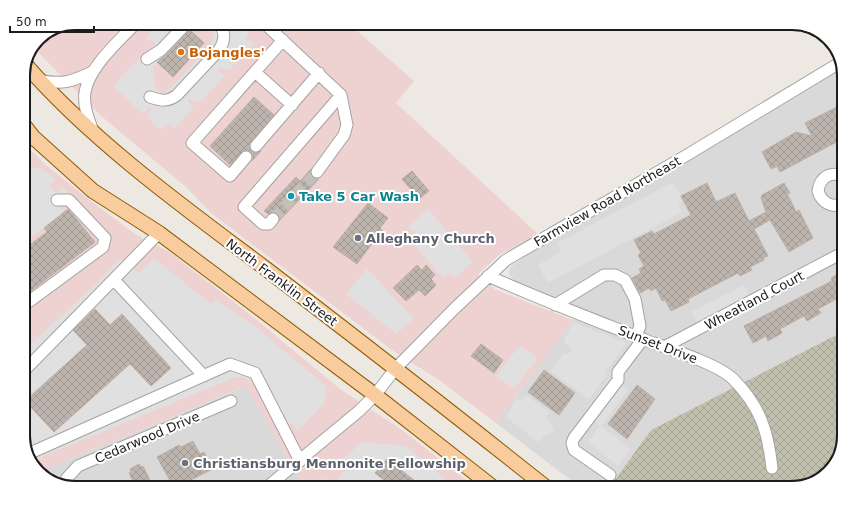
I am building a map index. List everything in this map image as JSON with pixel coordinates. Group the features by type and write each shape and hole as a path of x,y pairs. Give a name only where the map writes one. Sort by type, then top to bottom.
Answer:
{"main road":[{"name":"North Franklin Street","path":"30,70 92,131 215,231 396,368 538,481"},
{"path":"30,143 93,190 159,233 375,395 485,481"}],"street":[{"path":"92,131 85,108 85,92 92,72 130,30"},
{"path":"147,59 161,50 180,30"},
{"path":"215,30 217,38 214,45 170,93 158,97 150,97 160,100 171,100 177,95 219,50 224,42 224,33 222,30"},
{"path":"272,30 341,95 346,119 344,135 317,172"},
{"path":"246,157 230,176 192,143 283,40"},
{"name":"Farmview Road Northeast","path":"275,481 359,411 375,395 396,368 506,260 694,151 836,65"},
{"path":"39,80 56,84 66,83 92,72"},
{"path":"255,72 292,105"},
{"path":"256,146 319,73"},
{"path":"273,219 269,224 263,224 244,207 341,95"},
{"path":"837,175 827,175 822,179 818,190 824,202 837,206"},
{"path":"30,301 103,247 105,238 69,200 56,200"},
{"path":"30,365 159,233"},
{"name":"Wheatland Court","path":"664,347 837,256"},
{"path":"555,305 604,275 615,275 624,280 635,299 640,326 640,337 618,372 618,380 577,434 572,443 574,450 610,475"},
{"name":"Sunset Drive","path":"488,276 555,305 706,363 732,378 750,397 763,422 770,446 772,468"},
{"path":"114,280 204,376"},
{"path":"33,452 230,364 255,373 300,461"},
{"name":"Cedarwood Drive","path":"68,481 78,466 232,401"}],"shaded area":[{"path":"75,30 356,30 414,81 396,103 539,235 500,254 478,274 494,289 573,320 496,423 439,380 392,350 211,213 186,187 99,114 37,51 43,43 58,33"},
{"path":"154,30 186,30 153,67 155,87 160,93 168,91 212,43 214,36 211,30 246,30 249,33 245,40 255,42 229,70 218,68 218,72 226,74 201,102 188,99 188,102 194,107 175,128 169,123 161,130 147,117 152,109 148,108 143,114 113,86 134,63 155,44 154,41 145,40"},
{"path":"837,69 837,335 651,430 614,481 572,481 496,423 573,320 578,306 514,280 509,275 510,267 546,241 669,173 821,81"},
{"path":"30,150 46,165 91,201 135,234 169,252 247,312 340,389 402,430 467,481 302,481 246,386 45,469 43,468 32,450 30,439"},
{"path":"35,167 42,169 56,179 50,186 55,192 58,192 63,186 72,196 60,206 64,212 30,238 30,170"},
{"path":"673,182 681,197 679,198 682,202 678,205 682,212 548,283 538,265 561,252 557,243"},
{"path":"428,209 473,262 455,277 450,273 443,278 409,239 415,233 408,227"},
{"path":"120,258 139,273 152,260 156,260 211,304 216,299 258,329 326,386 324,404 297,431 292,423 277,427 255,385 245,378 236,377 44,456 39,462 32,450 30,439 30,345 99,281"},
{"path":"367,269 414,319 396,334 346,294"},
{"path":"744,285 755,308 703,334 691,312"},
{"path":"573,322 626,343 605,373 607,375 589,399 550,371 564,353 568,354 572,349 563,342"},
{"path":"837,335 837,442 834,453 828,463 819,472 809,478 798,481 614,481 651,430"},
{"path":"520,345 537,359 514,389 496,376"},
{"path":"610,377 628,390 601,426 630,449 618,466 588,442 600,426 584,413"},
{"path":"247,386 285,455 302,481 69,481 58,478 45,469"},
{"path":"526,395 549,412 547,418 550,421 554,432 544,436 538,442 506,417 516,398 520,401"},
{"path":"363,442 406,446 448,481 336,481 350,465 343,458"},
{"path":"325,478 332,481 323,481"}],"building":[{"name":"Bojangles'","path":"190,30 204,43 173,77 157,62 166,55"},
{"path":"254,97 274,115 249,144 252,152 255,153 261,151 252,161 253,155 251,152 243,151 230,165 210,146"},
{"path":"837,107 837,142 780,172 777,166 771,169 762,152 796,132 812,136 805,123"},
{"name":"Take 5 Car Wash","path":"311,169 310,174 319,179 279,221 280,217 277,213 274,212 268,214 264,211 296,177 300,181"},
{"path":"412,171 429,191 419,199 402,179"},
{"path":"707,183 716,202 735,193 749,221 766,212 761,198 762,195 784,183 790,193 787,194 796,212 799,210 813,238 789,252 770,220 754,229 768,256 763,258 764,260 750,267 752,270 740,276 738,273 688,299 689,302 671,311 665,300 662,301 656,288 651,291 649,288 640,293 632,278 641,273 639,269 644,266 638,255 641,253 634,240 652,231 654,234 691,215 681,196"},
{"name":"Alleghany Church","path":"368,203 388,218 380,228 382,230 357,264 333,247"},
{"path":"68,209 95,242 30,292 30,245 47,232 44,228"},
{"name":"Alleghany Church","path":"417,265 422,270 426,265 435,275 431,279 436,285 425,296 419,290 406,301 393,288"},
{"path":"837,275 837,299 818,309 821,313 807,321 804,316 780,329 782,333 768,341 766,336 753,343 744,326 832,281 831,278"},
{"path":"95,309 110,325 122,314 171,368 151,386 130,364 54,432 30,406 30,396 87,345 73,330"},
{"path":"481,344 503,360 494,373 471,356"},
{"path":"544,370 575,393 559,415 528,392"},
{"path":"637,385 655,399 627,439 608,424"},
{"name":"Christiansburg Mennonite Fellowship","path":"193,441 200,454 204,452 213,469 188,481 170,481 157,457 179,445 181,447"},
{"path":"387,459 415,481 385,481 375,473"},
{"path":"139,464 141,467 143,466 150,481 133,481 129,473 131,472 130,469"}],"tunnel":[{"path":"273,219 317,172"}],"place":[{"name":"Bojangles'","path":"181,52"},
{"name":"Take 5 Car Wash","path":"291,196"},
{"name":"Alleghany Church","path":"358,238"},
{"name":"Christiansburg Mennonite Fellowship","path":"185,463"}]}
